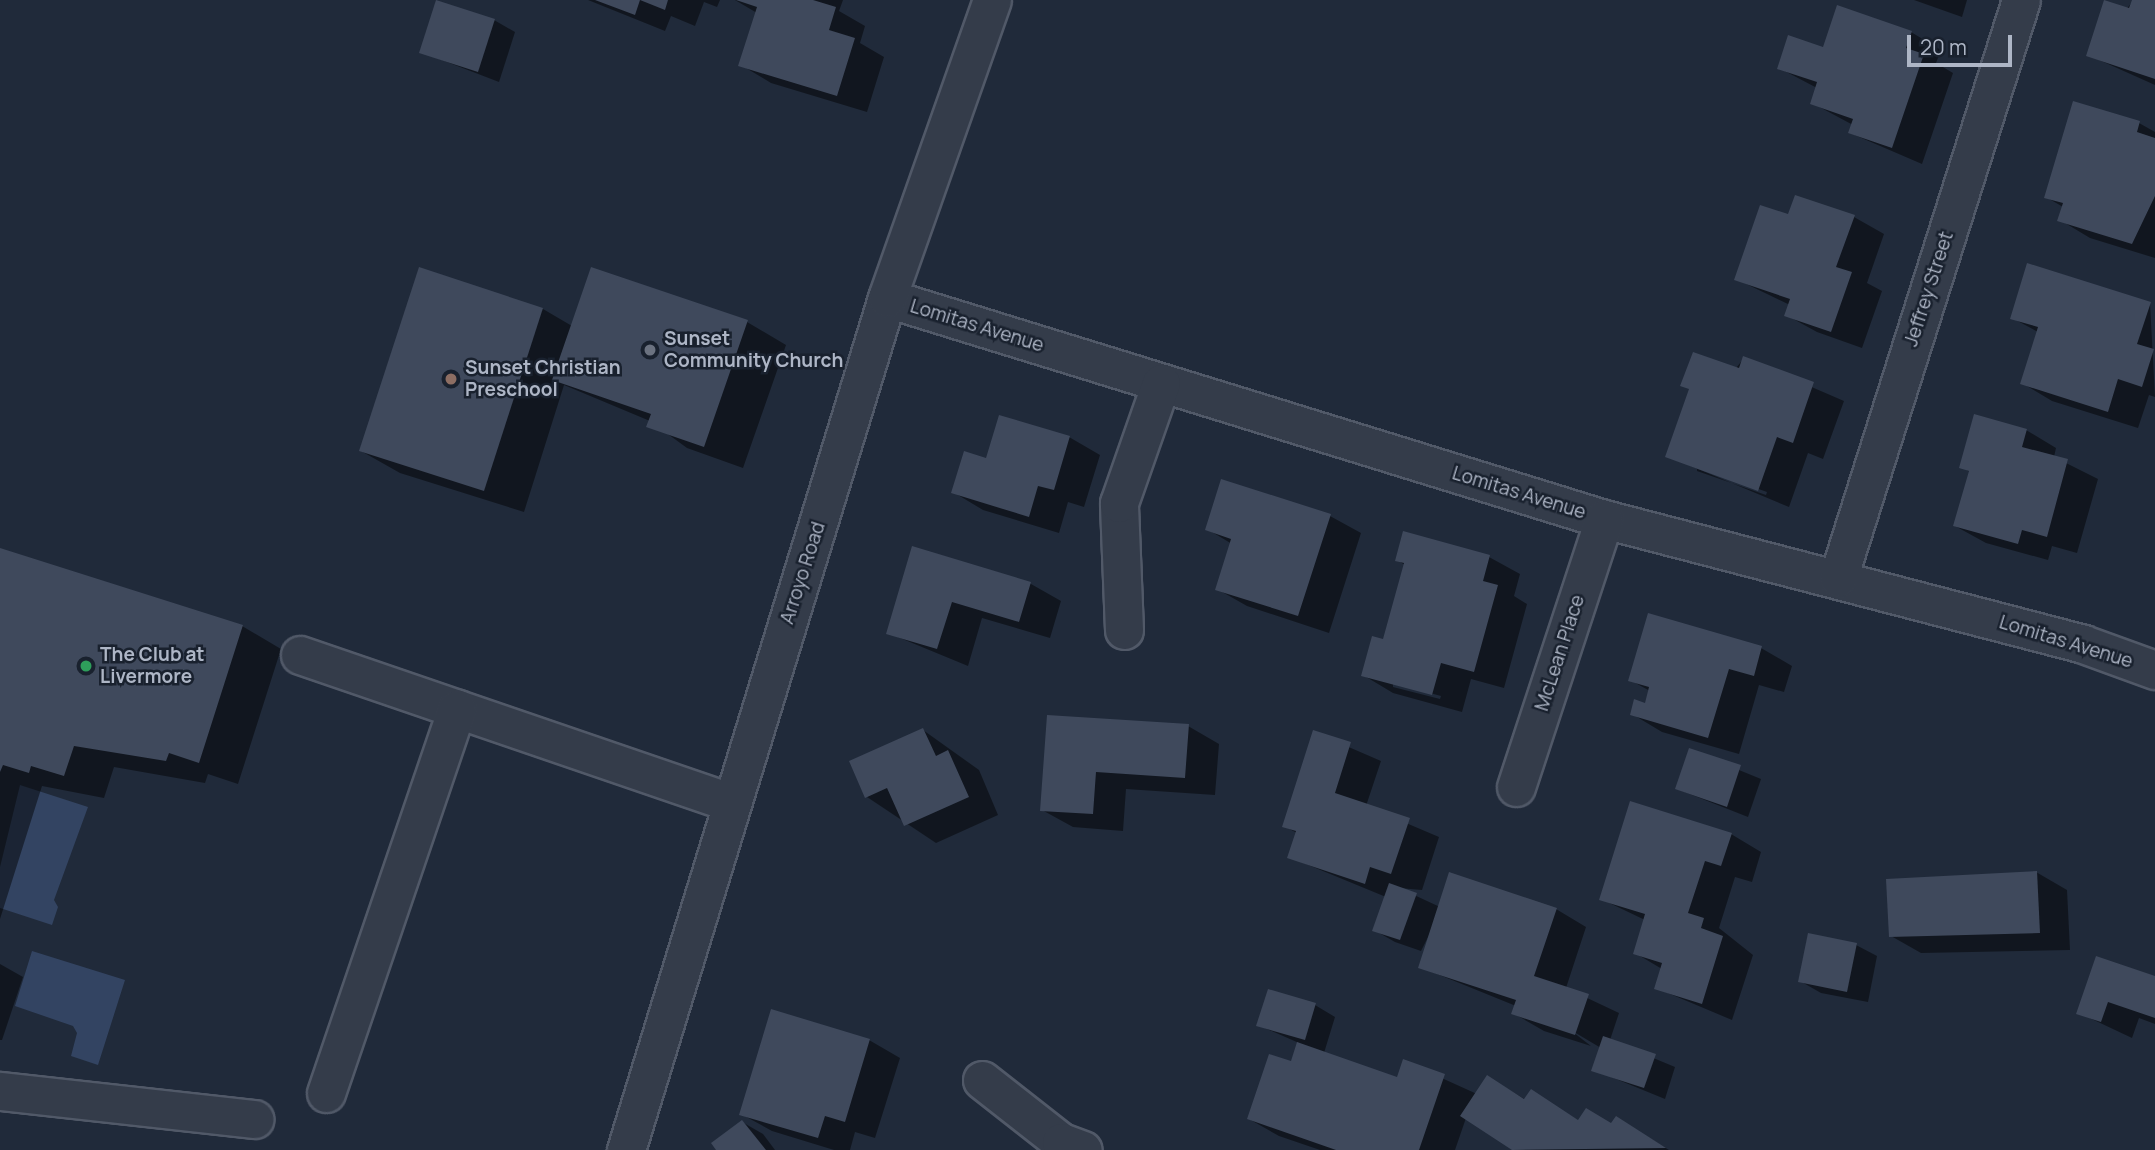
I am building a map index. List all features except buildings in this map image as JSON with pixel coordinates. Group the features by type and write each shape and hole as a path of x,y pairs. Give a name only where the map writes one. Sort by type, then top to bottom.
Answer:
{"street":[{"name":"Arroyo Road","path":"626,1150 730,802 887,298 992,0"},
{"name":"Jeffrey Street","path":"1838,578 2021,0"},
{"name":"Lomitas Avenue","path":"887,298 1604,519 2083,644 2155,670"},
{"path":"1124,630 1119,503 1161,383"},
{"name":"McLean Place","path":"1516,787 1604,519"},
{"path":"300,655 730,802"},
{"path":"326,1093 457,709"},
{"path":"982,1080 1061,1143 1083,1150"},
{"path":"0,1090 254,1119"}],"water":[{"path":"20,785 88,807 54,900 58,907 52,925 0,908 0,867"},
{"path":"32,951 125,980 98,1065 71,1056 77,1033 73,1026 15,1006"}],"place":[{"name":"Sunset Community Church","path":"650,350"},
{"name":"Sunset Christian Preschool","path":"451,379"},
{"name":"The Club at Livermore","path":"86,666"}]}
